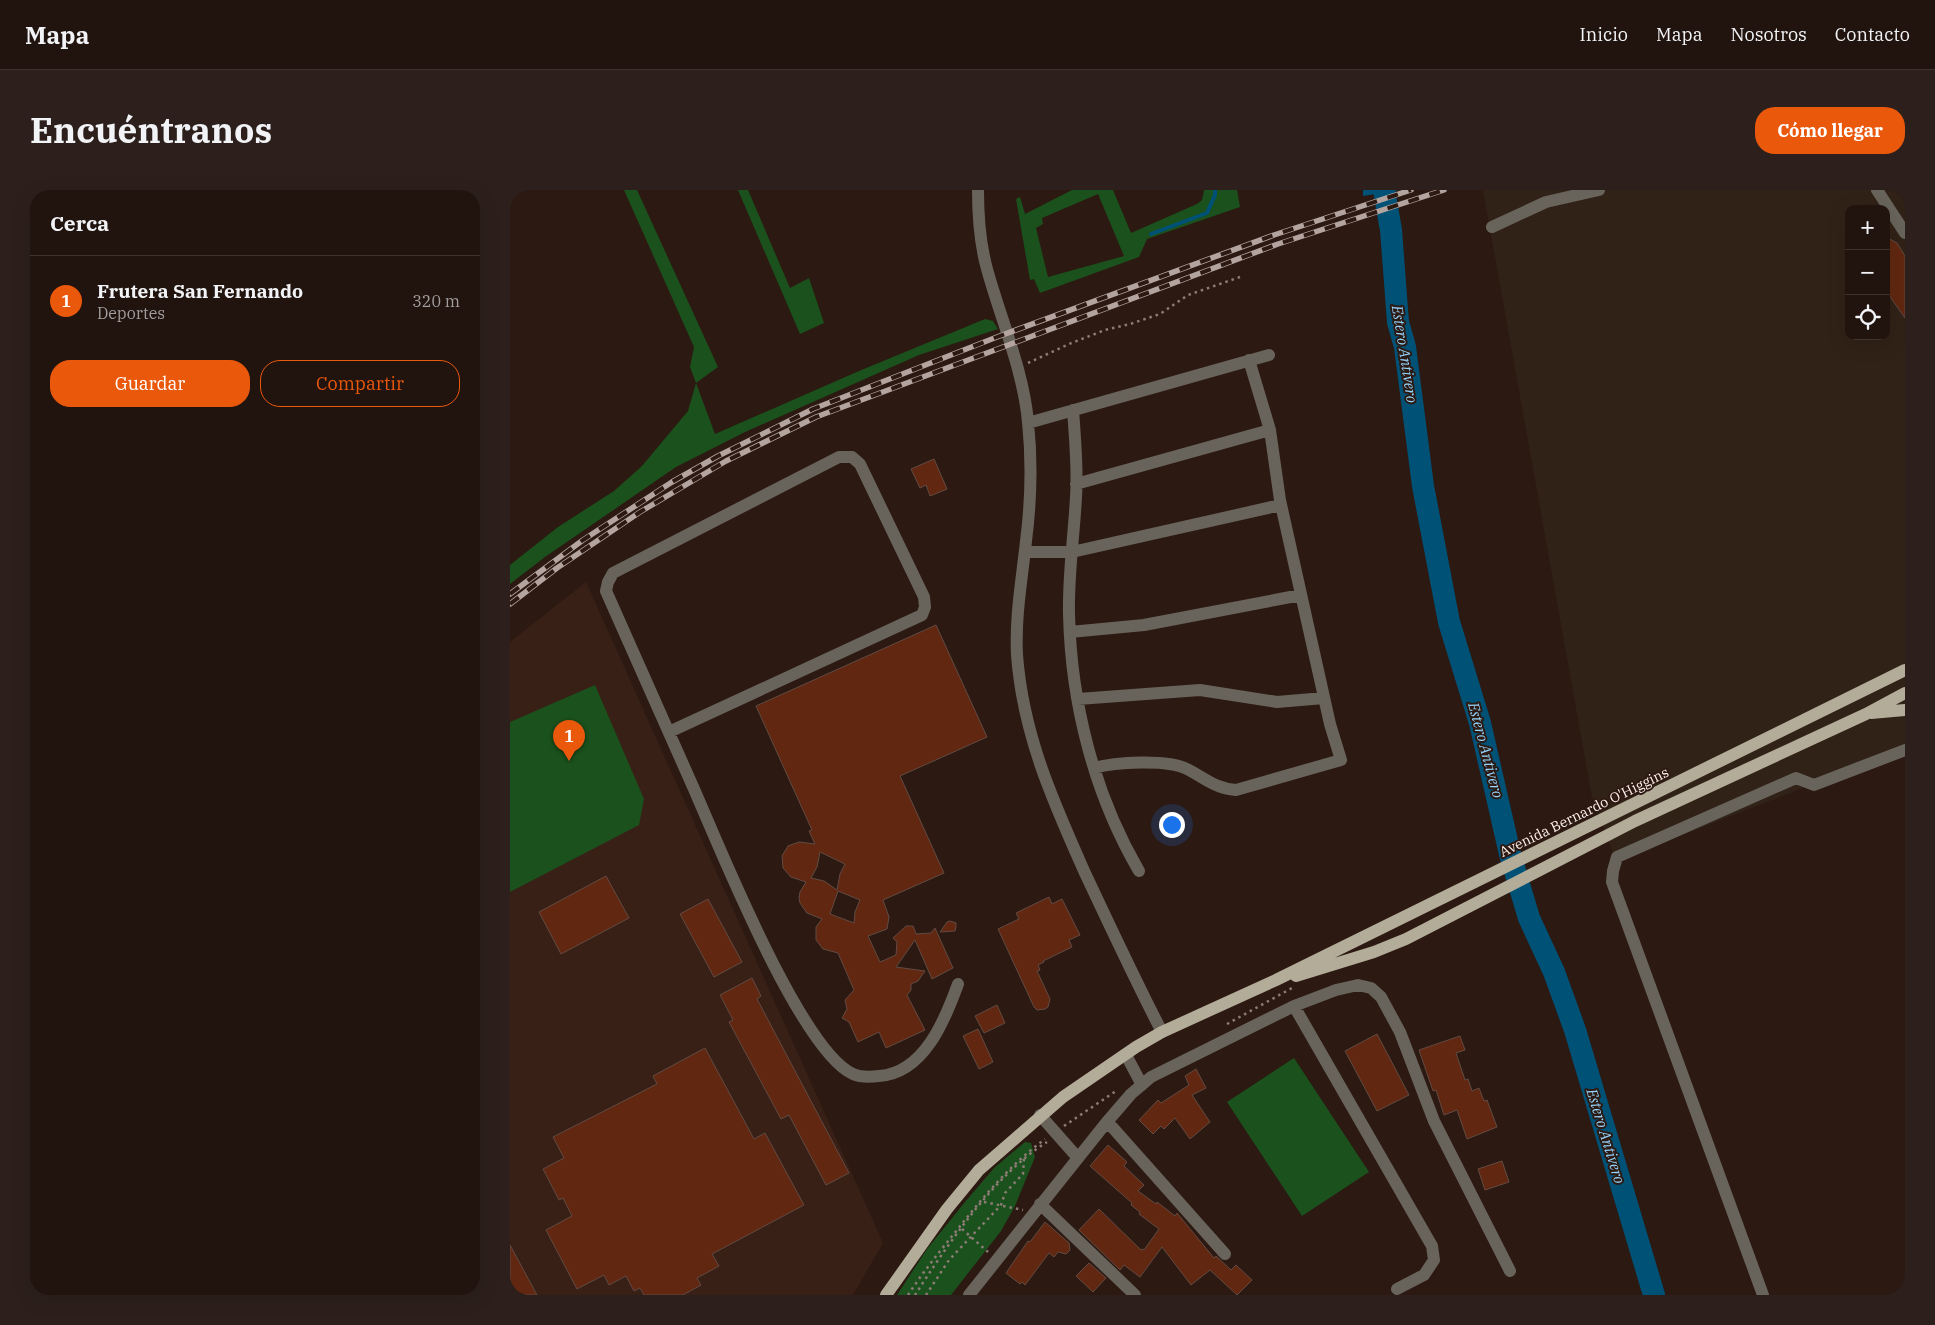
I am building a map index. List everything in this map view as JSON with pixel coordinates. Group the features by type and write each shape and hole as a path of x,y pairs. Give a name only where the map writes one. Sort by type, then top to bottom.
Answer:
{"main road":[{"name":"Avenida Bernardo O'Higgins","path":"886,1295 947,1209 979,1170 1063,1096 1162,1032 1276,980 1905,670"},
{"name":"Avenida Bernardo O'Higgins","path":"1276,980 1320,970 1406,939 1636,821 1866,714 1905,693"},
{"path":"1866,714 1905,710"}],"street":[{"path":"978,190 981,233 986,266 1017,367 1025,399 1028,422 1030,489 1018,609 1017,655 1024,704 1035,752 1051,797 1162,1032"},
{"path":"1492,226 1546,202 1599,190"},
{"path":"1876,190 1905,233"},
{"path":"1028,422 1269,355"},
{"path":"1094,768 1107,764 1163,764 1185,768 1213,785 1224,789 1236,790 1340,760 1280,505 1270,430 1249,360"},
{"path":"1073,410 1077,462 1068,613 1073,671 1081,721 1094,768 1116,827 1139,871"},
{"path":"1076,484 1270,430"},
{"path":"669,732 922,615 925,607 924,597 860,464 852,458 839,457 613,572 606,591 756,931 805,1021 824,1048 840,1066 854,1074 871,1077 887,1076 905,1068 921,1054 938,1030 949,1009 958,984"},
{"path":"1025,552 1072,552 1280,505"},
{"path":"1070,632 1144,625 1301,595"},
{"path":"1078,699 1200,690 1277,702 1324,698"},
{"path":"1762,1295 1612,882 1612,871 1617,857 1796,778 1814,785 1905,750"},
{"path":"969,1295 1106,1123 1131,1094 1151,1077 1294,1006 1336,990 1358,985 1371,988 1382,997 1400,1032 1434,1121 1510,1271"},
{"path":"1294,1006 1432,1246 1434,1260 1424,1275 1397,1289"},
{"path":"1126,1055 1142,1085"},
{"path":"1040,1115 1078,1158"},
{"path":"1106,1123 1113,1128 1225,1254"},
{"path":"1037,1208 1135,1295"}],"path":[{"path":"1017,367 1087,337 1160,314 1188,295 1243,276"},
{"path":"915,1295 942,1254 984,1202 1029,1153 1058,1135"},
{"path":"926,1295 949,1260 1001,1205 1005,1193 1023,1174 1024,1158"},
{"path":"984,1202 1037,1208"},
{"path":"962,1229 997,1259"},
{"path":"942,1254 949,1260"}],"shaded area":[{"path":"1483,190 1905,190 1905,748 1616,861 1592,797"},
{"path":"586,582 883,1243 853,1295 510,1295 510,642"}],"green space":[{"path":"624,190 637,190 718,367 696,383 690,367 694,347"},
{"path":"738,190 748,190 790,288 809,278 824,323 800,334"},
{"path":"1072,190 1113,190 1131,233 1197,204 1202,200 1204,190 1237,190 1240,207 1147,239 1139,257 1040,293 1034,279 1030,280 1016,199 1020,197 1025,214","holes":["1098,194 1124,256 1048,277 1036,228 1043,224 1042,218"]},
{"path":"985,319 993,321 998,329 919,355 745,432 676,467 545,557 510,584 510,565 558,527 614,491 642,466 688,411 696,383 715,434 859,371"},
{"path":"595,685 644,799 639,825 510,892 510,722"},
{"path":"1294,1058 1369,1172 1302,1216 1227,1102"},
{"path":"1025,1142 1031,1143 1035,1157 1015,1206 1001,1231 951,1295 897,1295 927,1249 965,1202 994,1168"}],"water":[{"path":"1363,190 1399,190 1363,196"}],"building":[{"path":"1890,239 1897,243 1905,256 1905,318 1890,297"},
{"path":"934,459 947,489 930,496 926,485 920,488 911,469"},
{"path":"936,625 987,737 900,776 944,873 883,900 889,917 887,929 868,936 880,962 896,955 897,942 893,938 906,926 913,926 916,934 931,933 935,928 953,968 932,979 915,940 896,967 925,971 918,981 911,984 911,990 907,995 925,1030 886,1048 879,1032 858,1042 849,1022 842,1018 847,1009 845,1000 854,990 838,953 823,949 816,940 816,927 822,919 807,913 799,898 806,882 791,877 783,868 782,856 788,846 799,842 815,844 809,831 812,830 756,706","holes":["820,852 845,864 840,874 837,890 824,881 811,878 817,867","838,891 860,900 855,912 854,923 830,914"]},
{"path":"606,876 629,918 561,954 539,912"},
{"path":"1049,897 1052,904 1062,899 1080,935 1069,940 1072,947 1038,965 1040,970 1037,971 1050,999 1048,1007 1037,1010 998,929 1019,919 1016,913"},
{"path":"708,899 742,962 714,977 680,914"},
{"path":"947,922 956,923 955,931 940,932"},
{"path":"752,978 761,996 757,999 849,1173 826,1185 789,1115 781,1119 729,1022 733,1020 720,995"},
{"path":"997,1005 1005,1023 984,1033 975,1016"},
{"path":"978,1029 993,1062 979,1069 963,1036"},
{"path":"1377,1034 1409,1095 1377,1111 1345,1051"},
{"path":"1460,1036 1465,1050 1456,1053 1465,1080 1468,1079 1472,1091 1479,1088 1484,1101 1487,1100 1497,1127 1467,1139 1457,1110 1444,1115 1436,1090 1433,1091 1419,1050"},
{"path":"705,1048 754,1139 765,1133 804,1205 712,1254 719,1266 697,1278 701,1285 683,1295 644,1295 640,1288 634,1291 626,1276 609,1285 604,1275 577,1289 546,1230 572,1216 563,1198 559,1200 543,1169 564,1158 553,1137 657,1084 653,1076"},
{"path":"1196,1069 1206,1088 1192,1095 1210,1122 1190,1139 1175,1118 1164,1129 1161,1126 1153,1134 1139,1120 1158,1100 1161,1103 1189,1085 1185,1076"},
{"path":"1108,1145 1127,1162 1124,1166 1144,1185 1138,1191 1156,1204 1157,1202 1175,1216 1177,1213 1214,1258 1216,1256 1231,1270 1236,1265 1252,1280 1237,1295 1210,1270 1191,1285 1162,1247 1140,1277 1124,1265 1120,1270 1079,1230 1099,1209 1141,1250 1144,1250 1159,1229 1139,1214 1140,1212 1131,1205 1132,1203 1090,1166"},
{"path":"1502,1161 1509,1182 1485,1190 1478,1169"},
{"path":"1045,1222 1069,1243 1070,1250 1066,1254 1058,1252 1054,1257 1049,1253 1025,1285 1022,1282 1020,1284 1006,1273 1028,1241 1030,1242"},
{"path":"510,1245 537,1295 510,1295"},
{"path":"1089,1263 1106,1278 1093,1292 1076,1276"}],"waterway":[{"path":"1151,234 1207,213 1215,195 1215,190"},
{"name":"Estero Antivero","path":"1384,190 1391,230 1398,322 1405,347 1423,486 1449,622 1480,723 1510,854 1529,918 1554,972 1575,1030 1654,1295"}],"railway":[{"path":"510,594 583,540 672,482 718,456 813,409 997,337 1274,235 1411,190"},
{"path":"510,604 557,568 640,512 726,461 816,417 1278,244 1444,190"}],"place":[{"name":"Frutera San Fernando","path":"569,761"}]}
